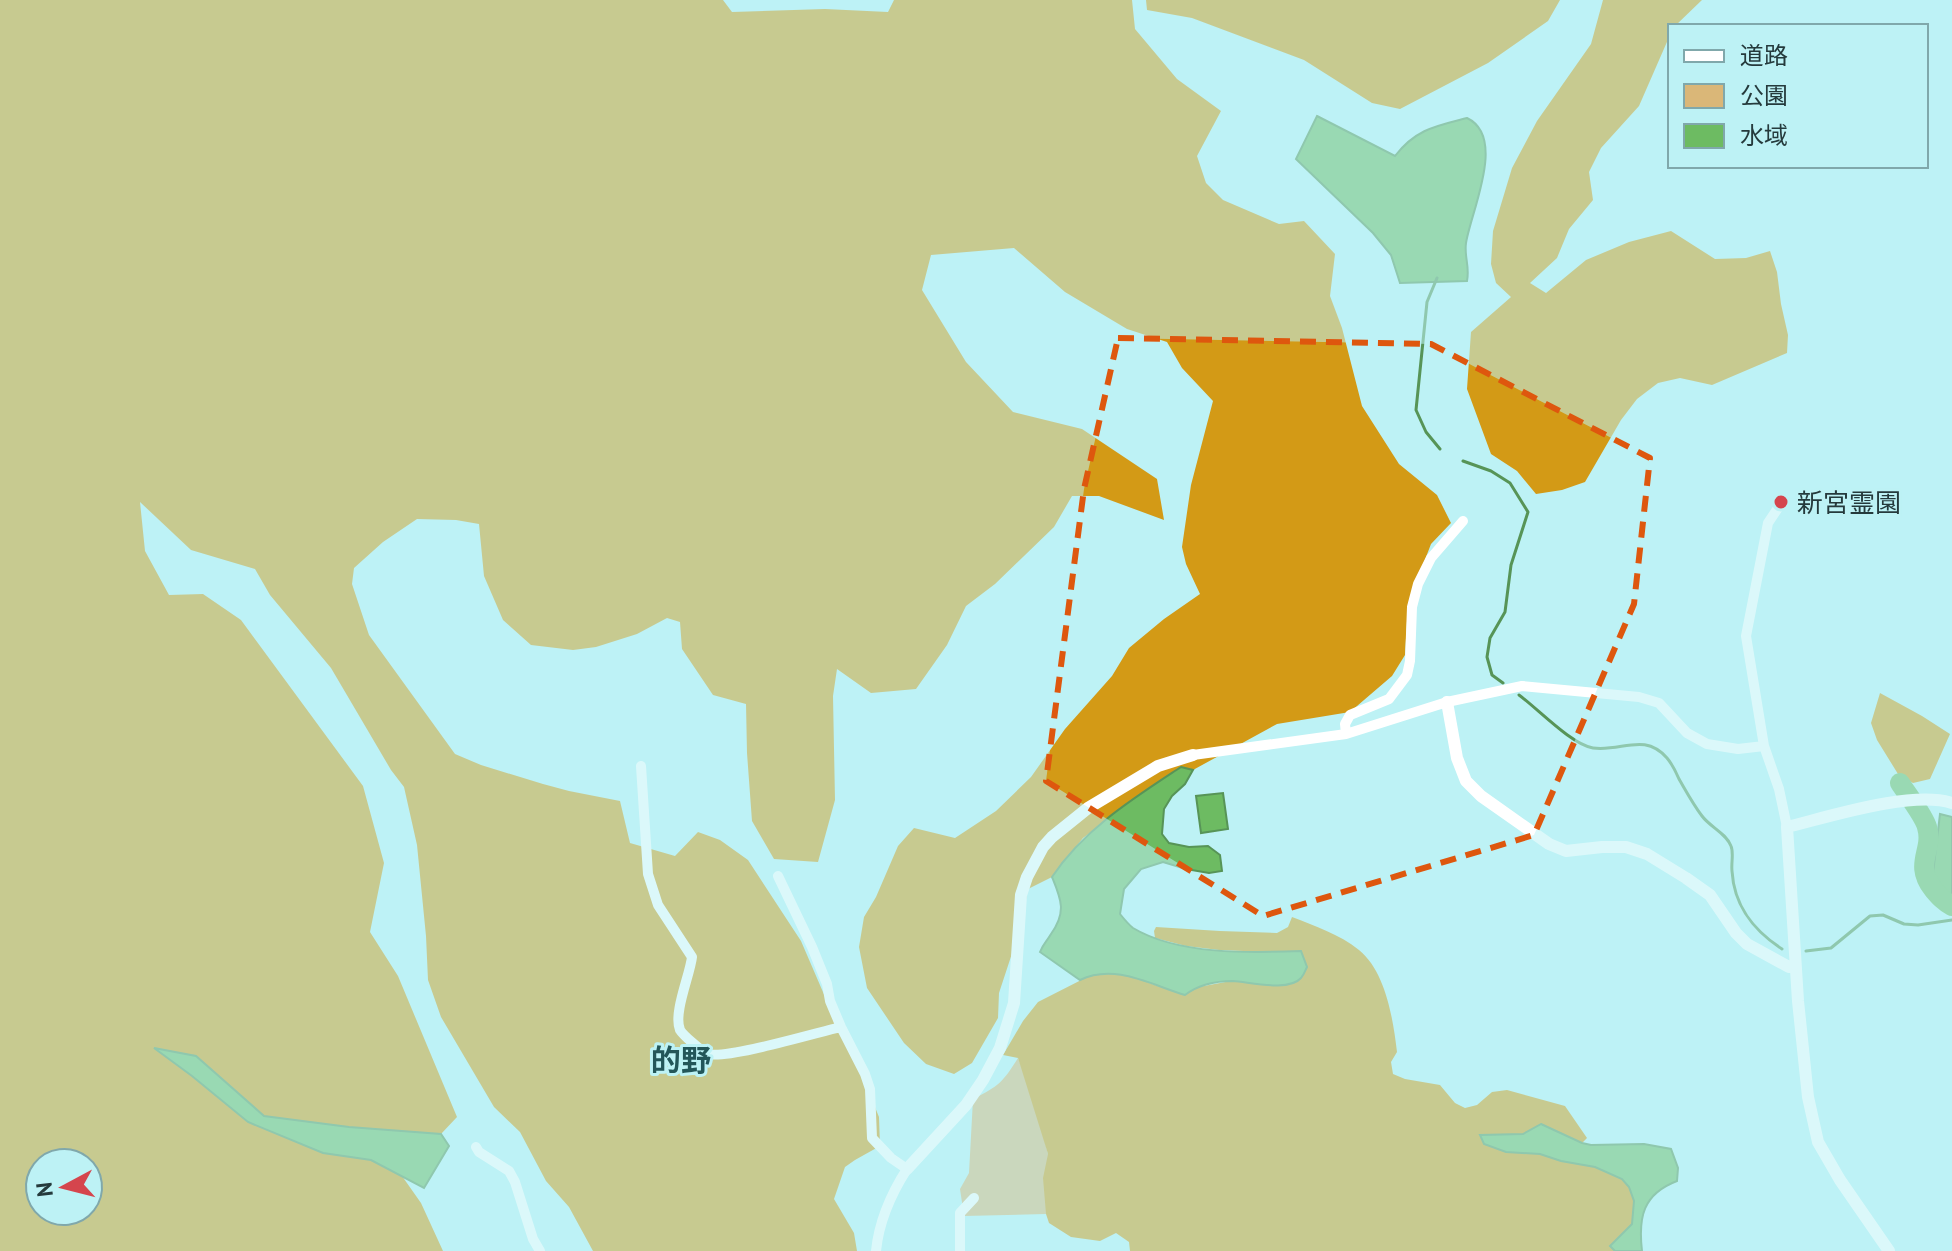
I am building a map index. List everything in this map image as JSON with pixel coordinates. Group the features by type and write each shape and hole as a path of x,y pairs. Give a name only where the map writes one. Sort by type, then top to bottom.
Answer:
{"street":[{"path":"1784,499 1768,523 1746,636 1764,746 1779,789 1787,827 1795,966 1808,1097 1818,1142 1889,1251"},
{"path":"1346,734 1345,724 1350,715 1389,699 1407,675 1412,607 1418,584 1431,558 1463,521"},
{"path":"876,1251 887,1205 907,1169 966,1105 1000,1048 1014,1003 1021,895 1043,847 1088,808 1158,766 1193,755 1346,734 1447,702 1522,686 1639,697 1659,703 1687,733 1707,744 1738,749 1764,746"},
{"path":"1447,702 1457,758 1466,781 1481,796 1549,844 1566,851 1626,847 1647,854 1710,895 1747,944 1789,967 1795,966"},
{"path":"641,766 648,874 658,905 692,957 679,1014 680,1030 710,1055 841,1027"},
{"path":"1787,827 1893,803 1923,799 1952,803"},
{"path":"778,876 812,947 841,1027 865,1074 870,1089 872,1138 907,1169"},
{"path":"476,1147 509,1171 529,1230 540,1251"},
{"path":"960,1251 960,1213 974,1198"}],"highlighted area":[{"path":"1118,338 1431,344 1650,458 1634,604 1534,835 1263,916 1046,781 1084,489"}],"green space":[{"path":"1018,1058 1035,1102 1048,1154 1046,1214 964,1216 960,1189 969,1173 973,1099 1000,1083"}],"shaded area":[{"path":"0,0 723,0 732,12 825,9 888,12 894,0 1132,0 1135,29 1177,79 1221,111 1197,156 1206,183 1223,200 1279,224 1304,221 1335,254 1330,296 1342,328 1362,406 1399,464 1437,495 1451,523 1431,544 1408,604 1405,655 1392,676 1350,712 1277,724 1193,770 1181,767 1083,838 1052,877 1028,889 1021,926 999,993 998,1018 972,1063 954,1074 926,1064 904,1043 867,988 859,947 864,917 898,846 914,828 955,838 996,811 1031,777 1065,729 1112,676 1129,648 1200,594 1182,547 1191,485 1213,401 1182,368 1167,342 1127,329 1065,292 1014,248 931,255 922,290 966,362 1013,412 1082,429 1157,479 1164,520 1099,496 1072,496 1054,527 995,584 966,606 947,645 916,689 871,693 837,669 833,696 835,800 818,862 774,859 752,821 746,704 713,695 682,649 680,622 667,618 637,634 596,647 573,650 531,645 503,620 484,576 479,524 456,520 417,519 383,542 354,568 352,584 369,635 455,754 543,784 620,801 630,843 675,856 698,832 720,840 748,860 801,941 879,1117 880,1146 845,1167 834,1199 854,1233 857,1251 593,1251 569,1207 546,1181 520,1132 494,1107 441,1017 428,980 417,845 404,787 331,668 270,595 255,569 191,550 140,502 145,551 169,595 203,594 241,620 363,786 384,863 370,932 398,976 457,1117 441,1134 263,1116 196,1056 156,1049 192,1076 323,1153 371,1160 402,1176 421,1203 443,1251 0,1251"},
{"path":"1146,0 1560,0 1548,21 1488,63 1400,109 1372,103 1304,60 1192,18 1147,10"},
{"path":"1603,0 1702,0 1677,24 1668,24 1668,40 1639,106 1601,148 1589,172 1593,200 1569,229 1557,258 1530,283 1546,293 1586,260 1629,242 1671,231 1715,259 1746,258 1770,251 1777,272 1788,335 1787,353 1712,385 1680,378 1658,383 1637,399 1621,420 1585,482 1536,494 1517,471 1491,454 1467,389 1471,332 1511,297 1496,283 1491,264 1493,231 1512,168 1537,121 1591,44"},
{"path":"1880,693 1950,734 1930,779 1913,783 1898,774 1877,740 1871,723"},
{"path":"1292,917 1351,944 1376,971 1387,997 1393,1025 1397,1052 1391,1062 1393,1074 1440,1085 1455,1103 1465,1108 1477,1105 1492,1092 1507,1090 1565,1106 1587,1138 1582,1143 1541,1124 1523,1134 1481,1135 1506,1152 1540,1154 1595,1167 1622,1179 1634,1201 1632,1224 1611,1245 1615,1251 1130,1251 1129,1242 1116,1233 1100,1241 1071,1237 1049,1223 1043,1178 1048,1154 1018,1058 1003,1055 1038,1002 1093,974 1131,976 1160,987 1193,988 1231,981 1266,985 1300,951 1219,950 1186,946 1155,938 1154,931 1156,927 1277,933 1288,927"}],"water":[{"path":"1317,116 1395,156 1419,134 1436,126 1467,118 1479,128 1486,157 1466,243 1467,281 1400,283 1391,255 1373,233 1296,159"},
{"path":"1181,767 1193,770 1164,809 1162,834 1169,843 1189,847 1208,846 1220,855 1222,871 1209,873 1163,862 1141,869 1124,889 1120,914 1133,928 1151,937 1192,948 1237,952 1301,951 1307,967 1295,982 1279,985 1220,982 1201,986 1185,995 1120,975 1093,975 1080,980 1040,952 1061,912 1052,877 1094,829"},
{"path":"1223,793 1228,829 1201,833 1196,796"},
{"path":"1940,814 1952,817 1952,898 1941,890 1933,873"},
{"path":"154,1048 196,1056 264,1116 441,1134 449,1146 424,1188 371,1160 323,1153 248,1122"},
{"path":"1541,1124 1591,1145 1644,1144 1671,1149 1678,1168 1677,1181 1657,1193 1645,1208 1641,1228 1642,1251 1615,1251 1610,1246 1632,1224 1634,1201 1622,1179 1595,1167 1540,1154 1506,1152 1484,1144 1480,1135 1523,1134"}],"waterway":[{"path":"1437,278 1427,302 1416,410 1426,432 1440,449"},
{"path":"1463,461 1491,471 1510,483 1528,512 1511,565 1505,612 1490,638 1487,657 1492,675 1503,683"},
{"path":"1519,695 1565,734 1585,745 1604,749 1641,744 1658,750 1667,758 1702,816 1731,846 1734,884 1747,916 1762,934 1782,949"},
{"path":"1900,783 1927,827 1924,864 1927,880 1939,896 1952,906"},
{"path":"1806,951 1831,948 1870,916 1883,915 1904,924 1918,925 1952,920"}],"place":[{"name":"新宮霊園","path":"1781,502"}],"district":[{"name":"的野","path":"681,1059"}]}
